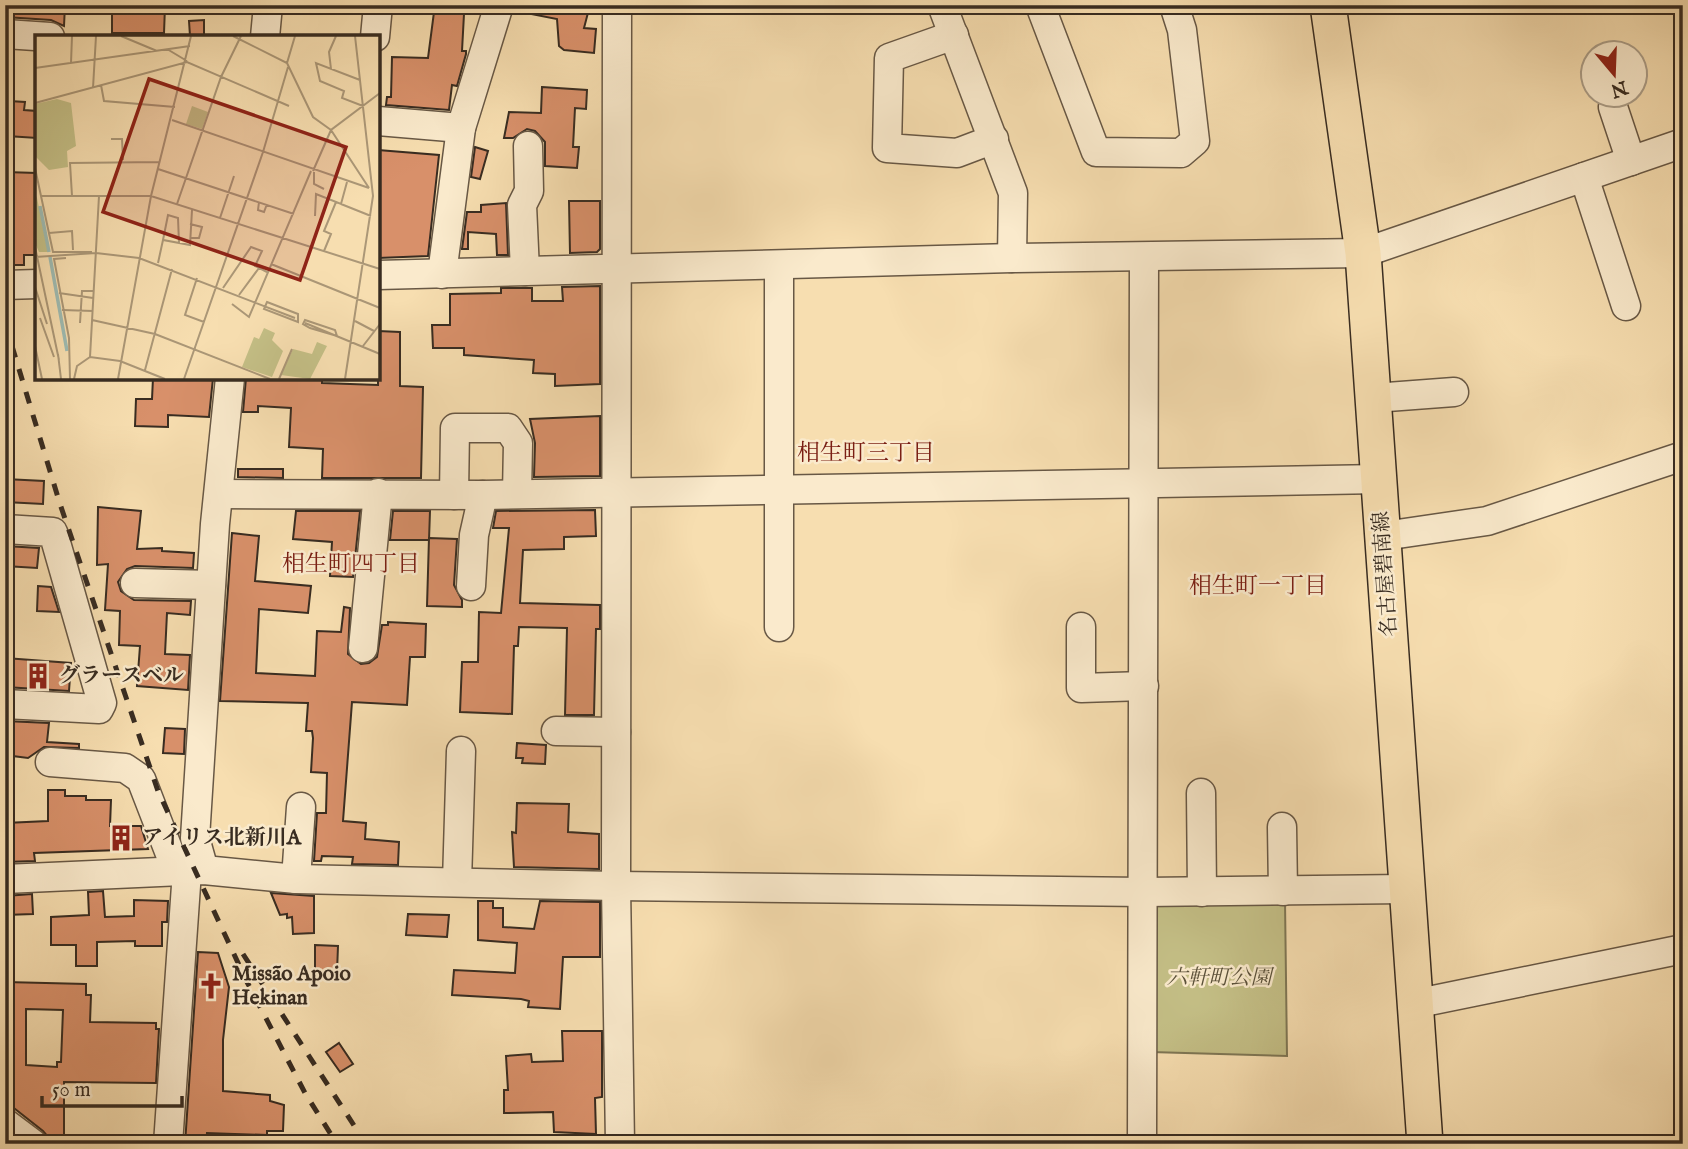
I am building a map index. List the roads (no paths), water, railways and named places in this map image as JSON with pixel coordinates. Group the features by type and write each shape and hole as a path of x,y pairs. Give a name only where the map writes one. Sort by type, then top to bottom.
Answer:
{"main road":[{"name":"名古屋碧南線","path":"1328,5 1363,253 1425,1144"}],"street":[{"path":"265,35 268,5"},
{"path":"375,35 378,5"},
{"path":"442,274 461,128 499,5"},
{"path":"617,5 616,886 620,1144"},
{"path":"942,5 995,139 1013,193 1012,258"},
{"path":"1041,5 1096,152 1181,153 1195,141 1182,30 1174,5"},
{"path":"5,34 35,36"},
{"path":"954,35 889,58 887,148 957,153 995,139"},
{"path":"1612,108 1631,161"},
{"path":"380,121 461,128"},
{"path":"380,275 1012,258 1144,259 1363,253 1683,144"},
{"path":"525,271 522,205 529,191 528,146"},
{"path":"1584,177 1626,306"},
{"path":"1142,1144 1144,259"},
{"path":"779,266 779,627"},
{"path":"5,285 35,284"},
{"path":"168,1144 189,871 195,838 211,585 230,380"},
{"path":"1374,398 1454,392"},
{"path":"454,495 455,428 508,428 518,443 517,494"},
{"path":"1384,536 1487,521 1682,459"},
{"path":"219,494 483,495 1380,479"},
{"path":"363,648 378,494"},
{"path":"471,586 474,535 483,495"},
{"path":"5,529 54,532 102,703 99,709 5,704"},
{"path":"135,583 211,585"},
{"path":"1081,627 1081,688 1144,686"},
{"path":"556,731 616,732"},
{"path":"457,882 461,751"},
{"path":"50,762 125,768 141,779 189,871"},
{"path":"1201,793 1202,892"},
{"path":"296,879 301,807"},
{"path":"1282,827 1283,891"},
{"path":"5,879 189,871 296,879 616,886 1144,892 1406,889"},
{"path":"1415,1004 1683,949"},
{"path":"5,1123 33,1144"}],"railway":[{"path":"5,323 60,504 158,791 246,980 305,1093 337,1144"},
{"path":"243,954 366,1144"}],"place":[{"name":"グラースベル","path":"38,676"},
{"name":"アイリス北新川A","path":"121,838"},
{"name":"Missão Apoio Hekinan","path":"211,986"}],"district":[{"name":"相生町三丁目","path":"866,453"},
{"name":"相生町四丁目","path":"351,564"},
{"name":"相生町一丁目","path":"1258,586"}],"park label":[{"name":"六軒町公園","path":"1219,978"}]}
